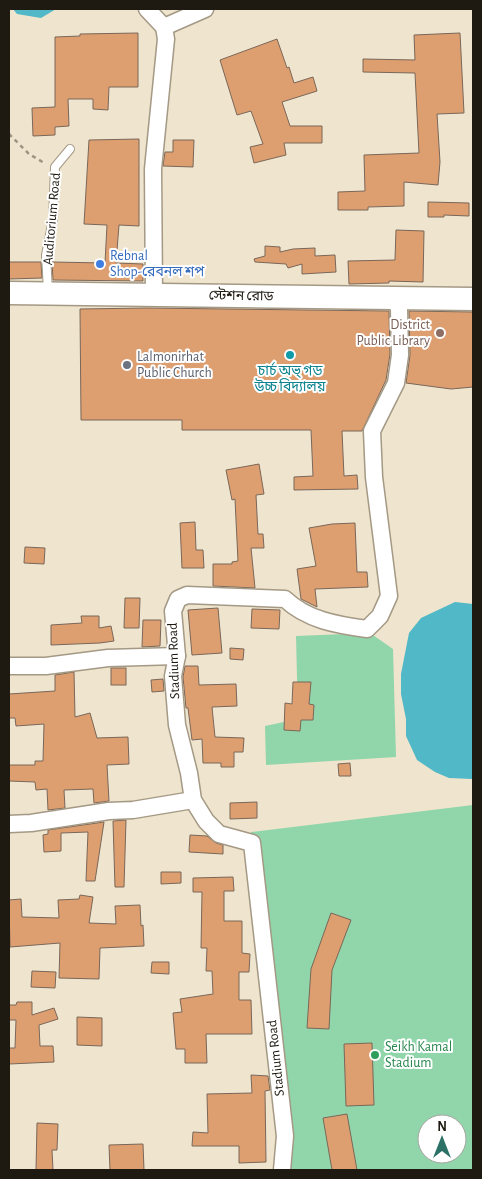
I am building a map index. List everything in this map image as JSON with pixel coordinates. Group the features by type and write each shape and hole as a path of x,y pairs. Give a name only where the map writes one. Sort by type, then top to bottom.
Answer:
{"main road":[{"name":"স্টেশন রোড","path":"9,293 473,299"}],"street":[{"path":"147,9 164,27 166,39 153,169 154,295"},
{"path":"164,27 205,9"},
{"name":"Stadium Road","path":"282,1170 285,1136 252,843 219,834 206,821 193,800 189,773 177,725 173,676 177,656 173,611 178,599 187,595 285,599 295,608 314,617 338,625 367,629 380,616 389,596 374,477 372,431 396,384 400,356 398,309 395,298"},
{"path":"9,666 46,666 108,658 177,656"},
{"path":"9,824 31,823 109,811 133,810 193,800"}],"lane":[{"name":"Auditorium Road","path":"49,293 46,255 53,220 55,167 70,149"}],"path":[{"path":"9,134 29,154 42,163 55,167"}],"green space":[{"path":"370,633 393,649 396,757 266,765 265,726 298,719 296,636"},
{"name":"Seikh Kamal Stadium","path":"473,805 473,1170 282,1170 269,987 251,832"}],"water":[{"path":"13,9 56,9 41,18 17,14"},
{"path":"455,602 473,604 472,779 449,778 435,772 417,760 406,736 406,719 401,694 401,674 409,633 421,618"}],"building":[{"path":"138,33 138,87 109,87 108,110 93,109 93,99 68,99 69,126 55,127 55,135 33,136 32,108 55,107 55,37 80,36 80,34"},
{"path":"460,33 464,113 437,114 440,162 438,185 404,182 404,206 368,207 368,210 338,210 338,192 365,191 364,155 419,153 415,73 363,72 363,59 415,60 414,35"},
{"path":"277,39 294,83 313,77 317,91 282,102 290,126 322,126 322,143 284,143 286,155 254,163 250,147 263,144 251,111 237,115 220,60"},
{"path":"139,139 139,226 119,225 116,263 143,264 143,281 53,280 52,262 105,263 107,225 84,224 89,140"},
{"path":"173,140 194,140 193,167 163,166 165,152 173,152"},
{"path":"428,202 469,203 469,216 444,215 444,217 428,217"},
{"path":"396,230 424,231 423,282 389,281 389,283 349,284 348,261 395,260"},
{"path":"265,246 280,247 280,252 293,249 315,248 315,256 335,255 336,272 302,274 302,264 288,268 286,264 255,262 254,259 265,256"},
{"path":"9,262 41,262 42,278 9,279"},
{"name":"চার্চ অভ্ গড ‍উচ্চ বিদ্যালয়","path":"80,309 389,311 390,354 386,380 362,431 342,431 344,476 357,475 358,489 294,490 294,477 313,476 311,430 182,430 182,420 81,420"},
{"name":"District Public Library","path":"409,311 473,312 473,387 451,389 406,383 410,355"},
{"path":"259,464 264,494 256,495 258,534 263,534 264,548 251,548 255,588 213,586 213,564 232,564 232,562 238,561 235,499 232,500 226,470"},
{"path":"195,522 196,550 203,550 204,568 182,568 180,523"},
{"path":"355,523 357,572 367,572 368,587 315,589 317,607 301,599 297,569 316,566 309,528"},
{"path":"25,547 45,548 44,564 24,563"},
{"path":"125,598 140,598 139,628 124,628"},
{"path":"218,608 222,653 192,655 188,610"},
{"path":"252,609 280,610 279,629 251,628"},
{"path":"81,616 99,616 99,628 111,626 114,641 51,645 51,625 82,623"},
{"path":"143,620 161,620 160,646 142,647"},
{"path":"230,648 244,649 243,660 230,659"},
{"path":"185,666 198,666 199,685 236,684 237,706 212,707 215,737 244,738 243,752 234,752 234,767 221,767 221,763 203,763 202,739 192,740 188,708 186,708 183,677"},
{"path":"111,668 126,668 126,685 111,685"},
{"path":"74,672 75,717 90,713 97,738 128,737 129,764 107,765 109,801 94,803 93,789 64,790 65,808 48,810 47,789 36,790 35,782 9,781 9,765 35,765 35,761 43,761 44,724 16,726 15,718 9,718 9,694 55,691 55,675"},
{"path":"163,679 164,691 152,692 151,680"},
{"path":"293,682 311,682 309,704 314,705 313,720 301,720 300,731 284,730 285,703 292,704"},
{"path":"350,763 351,776 339,776 338,764"},
{"path":"257,802 257,818 230,819 230,803"},
{"path":"126,820 124,887 115,887 113,821"},
{"path":"104,822 95,881 86,881 88,832 61,833 61,851 44,852 43,835 48,834 48,830"},
{"path":"190,835 207,836 216,843 223,845 223,854 189,852"},
{"path":"161,872 181,872 181,883 161,884"},
{"path":"233,877 234,891 224,891 224,921 242,921 242,953 250,954 249,972 239,972 239,1000 251,1000 252,1034 206,1034 207,1063 185,1063 185,1049 176,1049 173,1013 182,1012 180,999 213,994 212,971 206,971 207,948 201,948 202,892 193,892 193,878"},
{"path":"80,895 93,897 89,923 116,924 115,906 140,905 144,946 100,948 99,979 59,978 60,943 10,947 9,900 21,899 22,917 59,918 58,900 79,899"},
{"path":"331,913 351,920 332,970 329,1029 307,1028 311,969"},
{"path":"152,962 169,962 169,974 151,973"},
{"path":"32,971 56,972 55,988 31,987"},
{"path":"17,1002 32,1002 32,1015 54,1008 58,1019 39,1025 40,1046 53,1046 54,1062 9,1064 9,1048 15,1048 16,1020 9,1020 9,1005 16,1005"},
{"path":"77,1017 102,1018 102,1046 77,1045"},
{"path":"372,1043 374,1105 346,1106 344,1044"},
{"path":"251,1075 268,1076 270,1090 265,1091 266,1162 239,1163 239,1146 192,1146 193,1132 208,1133 207,1094 252,1093"},
{"path":"347,1114 357,1170 332,1170 323,1118"},
{"path":"37,1123 58,1124 57,1150 52,1150 53,1170 36,1170"},
{"path":"143,1144 144,1170 110,1170 109,1145"}],"place":[{"name":"Rebnal Shop-রেবনল শপ","path":"100,264"},
{"name":"District Public Library","path":"440,333"},
{"name":"চার্চ অভ্ গড ‍উচ্চ বিদ্যালয়","path":"290,355"},
{"name":"Lalmonirhat Public Church","path":"127,365"},
{"name":"Seikh Kamal Stadium","path":"375,1055"}]}
